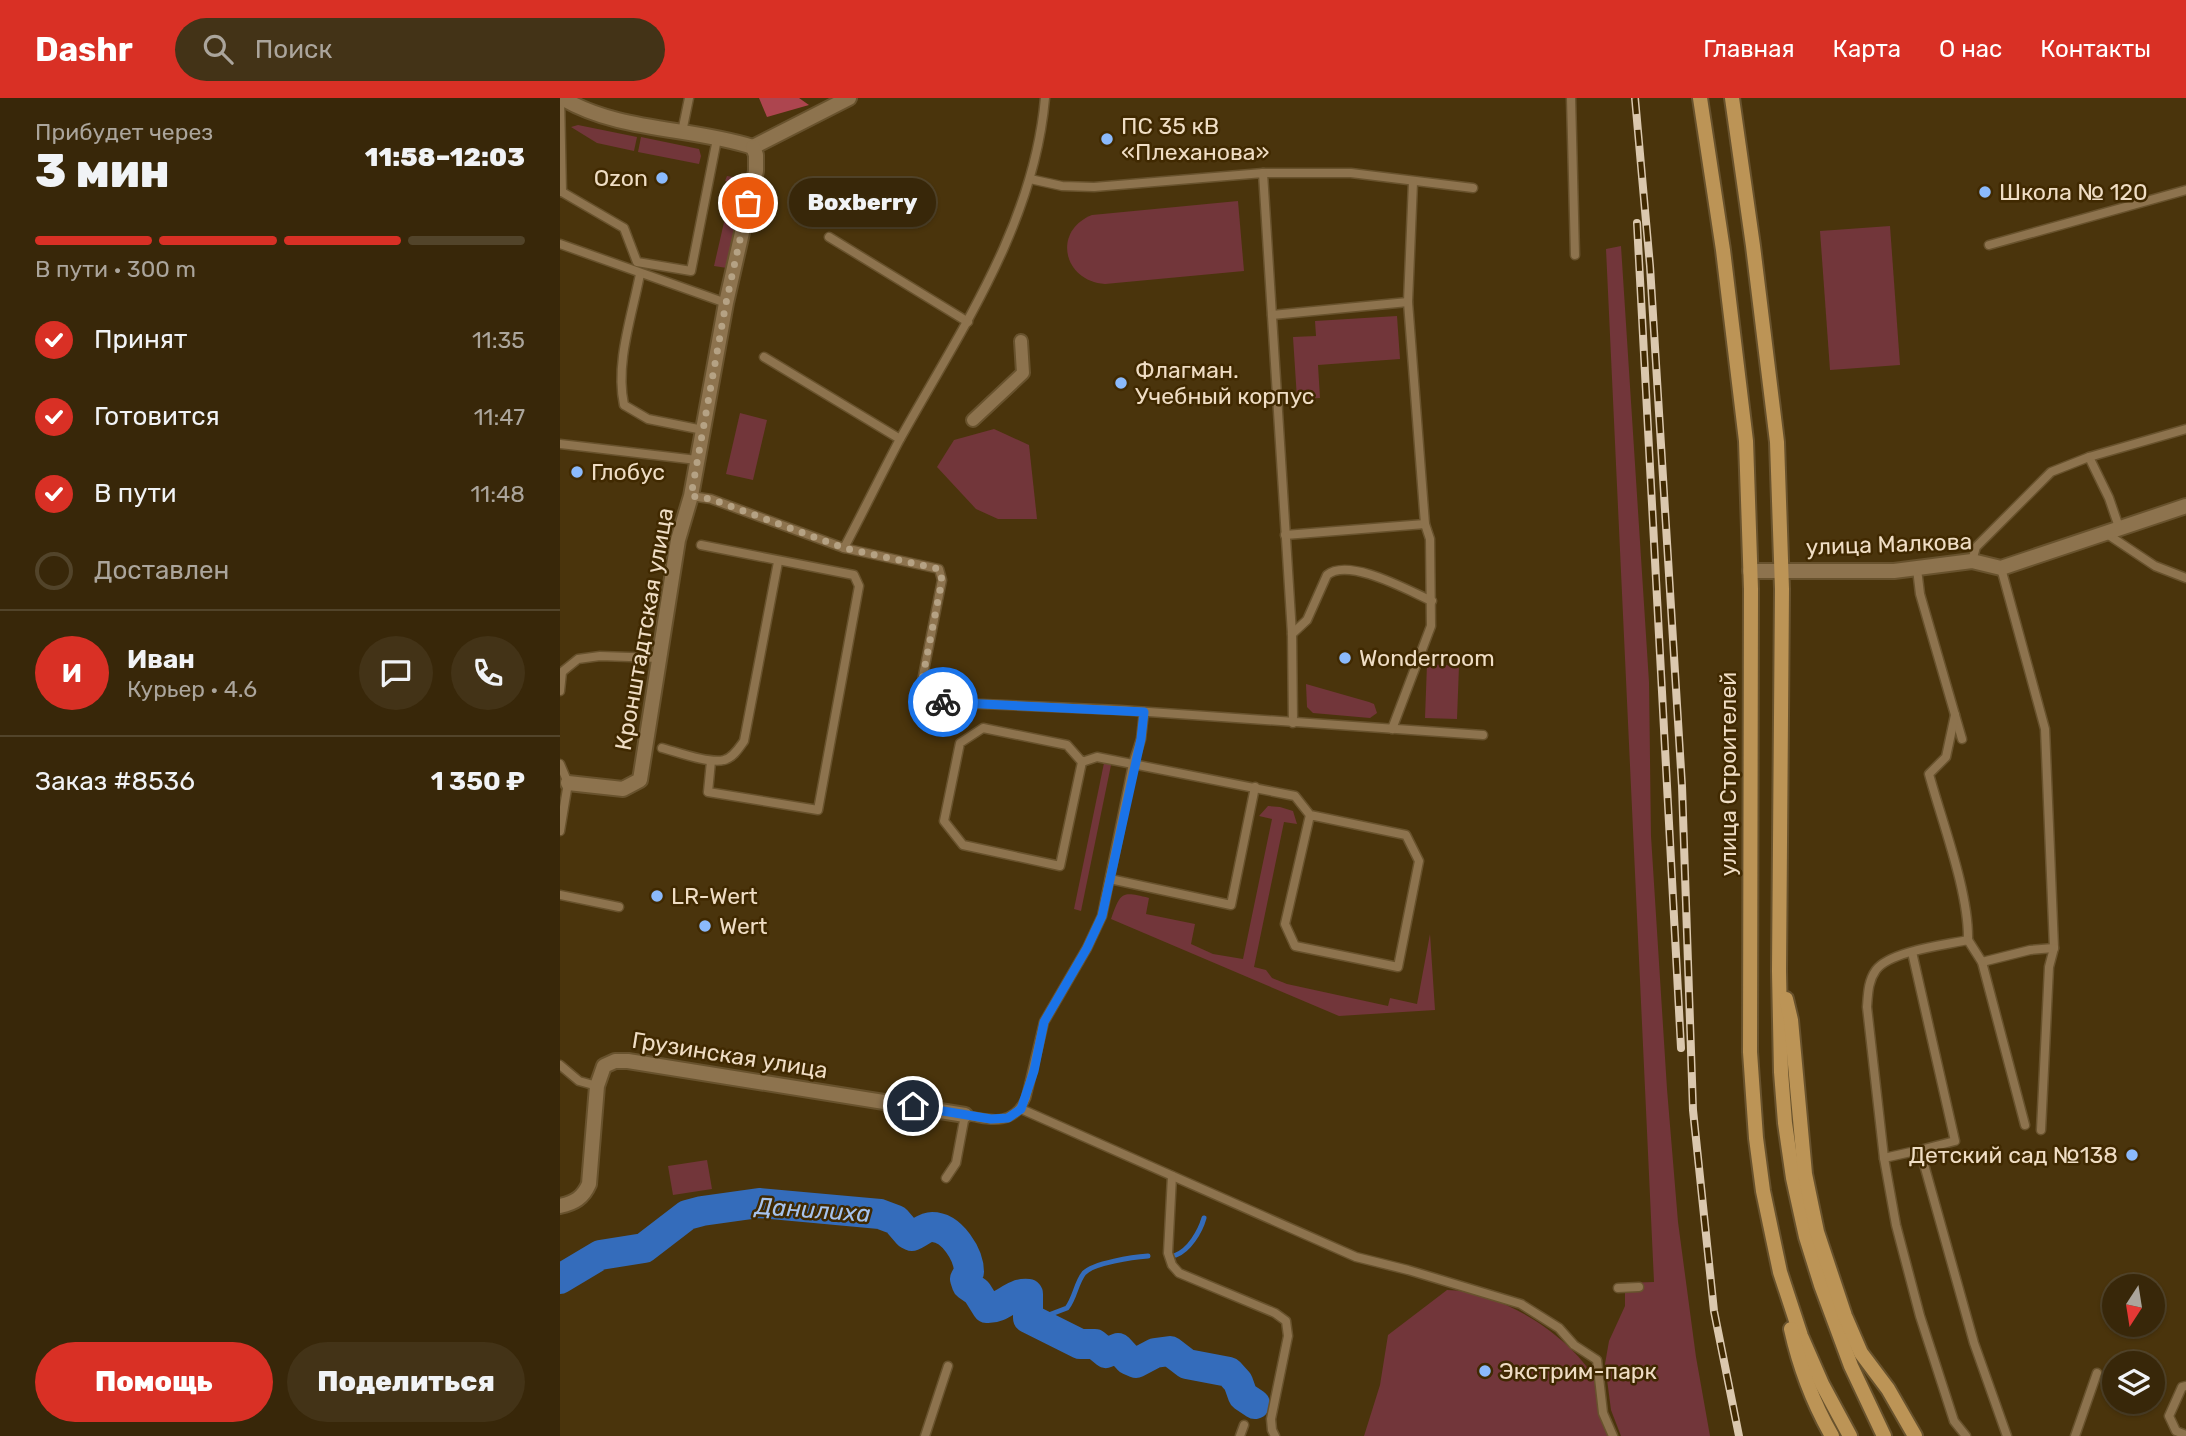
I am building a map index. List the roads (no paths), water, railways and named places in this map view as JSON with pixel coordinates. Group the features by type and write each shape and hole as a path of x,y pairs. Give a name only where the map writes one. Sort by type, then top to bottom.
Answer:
{"main road":[{"name":"улица Строителей","path":"1700,98 1723,250 1746,440 1750,571 1750,1052 1756,1138 1763,1191 1780,1272 1801,1336 1822,1384 1850,1436"},
{"path":"1732,98 1754,246 1777,442 1781,570 1781,1072 1793,1178 1806,1237 1835,1328 1884,1436"},
{"path":"1779,971 1791,1020 1805,1174 1817,1232 1845,1316 1861,1353 1888,1389 1915,1436"},
{"path":"1763,1191 1778,1278 1798,1359 1813,1402 1832,1436"}],"street":[{"path":"561,98 576,107 605,117 754,147 849,98"},
{"name":"Кронштадтская улица","path":"568,783 623,789 640,780 678,540 691,496 726,303 757,162 754,147"},
{"path":"973,420 1024,373 1021,341"},
{"name":"улица Малкова","path":"1750,571 1917,569 1972,561 2001,568 2186,506"},
{"name":"Грузинская улица","path":"597,1086 604,1066 615,1061 628,1061 965,1115"},
{"path":"560,1206 582,1197 589,1184 597,1086"}],"lane":[{"path":"561,98 561,192 624,228 637,262 691,271 717,139"},
{"path":"682,132 689,98"},
{"path":"844,548 900,439 985,290 1030,179 1045,98"},
{"path":"1572,98 1575,255"},
{"path":"1030,179 1062,186 1094,187 1263,173 1351,173 1473,188"},
{"path":"1263,173 1292,634 1293,723"},
{"path":"1392,729 1431,626 1432,601 1430,539 1425,524 1408,302 1413,182"},
{"path":"1989,245 2186,190"},
{"path":"829,237 968,322"},
{"path":"560,244 726,303"},
{"path":"640,274 621,371 624,405 648,419 703,430"},
{"path":"1272,315 1408,302"},
{"path":"764,357 900,439"},
{"path":"1972,561 1976,547 2050,472 2089,457 2186,429"},
{"path":"560,443 697,460"},
{"path":"2089,457 2109,498 2113,532 2155,566 2186,578"},
{"path":"691,496 711,499 844,548 939,569 942,580 921,686 927,698 934,702 1144,712 1483,735"},
{"path":"1285,535 1425,524"},
{"path":"701,545 854,575 859,586 818,810 708,792 711,761"},
{"path":"662,748 711,761 724,760 735,754 744,741 778,562"},
{"path":"2001,568 2045,729 2054,948 2049,967 2041,1130"},
{"path":"1917,569 1920,594 1962,739"},
{"path":"1292,634 1306,623 1328,575 1334,571 1357,570 1432,601"},
{"path":"560,691 562,673 578,659 600,656 659,657"},
{"path":"946,1178 956,1163 965,1115 1008,1118 1021,1109 1034,1071 1044,1022 1087,948 1102,916 1133,764 1141,739 1144,712"},
{"path":"1955,715 1946,757 1928,774 1960,884 1969,922 1968,940 1982,962 2025,1125"},
{"path":"983,727 1067,745 1082,762 1060,866 963,845 944,821 960,743 983,727"},
{"path":"1082,762 1097,757 1295,796 1310,815 1406,835 1419,861 1398,967 1295,946 1285,925 1310,815"},
{"path":"560,764 568,783 560,831"},
{"path":"1110,878 1231,905 1255,787"},
{"path":"560,895 619,907"},
{"path":"1966,1436 1954,1421 1895,1225 1884,1158 1868,996 1871,978 1883,962 1912,952 1968,940"},
{"path":"1982,962 2030,950 2054,948"},
{"path":"1884,1158 1955,1142 1912,952"},
{"path":"560,1065 579,1081 597,1086"},
{"path":"1021,1109 1356,1257 1408,1269 1521,1304 1559,1328 1574,1345 1597,1360 1603,1413 1613,1436"},
{"path":"1920,1150 1974,1343 2007,1436"},
{"path":"1172,1175 1168,1246 1172,1265 1180,1273 1286,1321 1288,1336 1271,1419 1275,1436"},
{"path":"1618,1288 1639,1287"},
{"path":"925,1436 948,1366"},
{"path":"2075,1436 2097,1373"},
{"path":"2186,1386 2182,1387 2169,1416 2176,1431 2186,1435"},
{"path":"1240,1436 1244,1425"}],"waterway":[{"name":"Данилиха","path":"560,1279 600,1255 644,1248 687,1215 702,1211 759,1203 880,1214 896,1220 912,1236 932,1227 939,1228 952,1237 966,1258 969,1272 965,1279 967,1285 977,1292 987,1308 998,1306 1017,1295 1028,1294 1028,1318 1080,1344 1095,1344 1106,1353 1118,1348 1129,1360 1136,1363 1155,1353 1170,1351 1187,1364 1229,1372 1238,1382 1243,1396 1255,1404"},
{"path":"1176,1255 1193,1240 1204,1218"},
{"path":"1038,1323 1046,1316 1067,1308 1081,1277 1089,1269 1114,1261 1148,1256"}],"railway":[{"path":"1635,98 1650,266 1682,786 1693,1110 1714,1311 1739,1436"},
{"path":"1637,223 1681,1048"}],"place":[{"name":"ПС 35 кВ «Плеханова»","path":"1107,139"},
{"name":"Ozon","path":"662,178"},
{"name":"Школа № 120","path":"1985,192"},
{"name":"Boxberry","path":"748,203"},
{"name":"Флагман. Учебный корпус","path":"1121,383"},
{"name":"Глобус","path":"577,472"},
{"name":"Wonderroom","path":"1345,658"},
{"name":"LR-Wert","path":"657,896"},
{"name":"Wert","path":"705,926"},
{"name":"Детский сад №138","path":"2132,1155"},
{"name":"Экстрим-парк","path":"1485,1371"}]}
